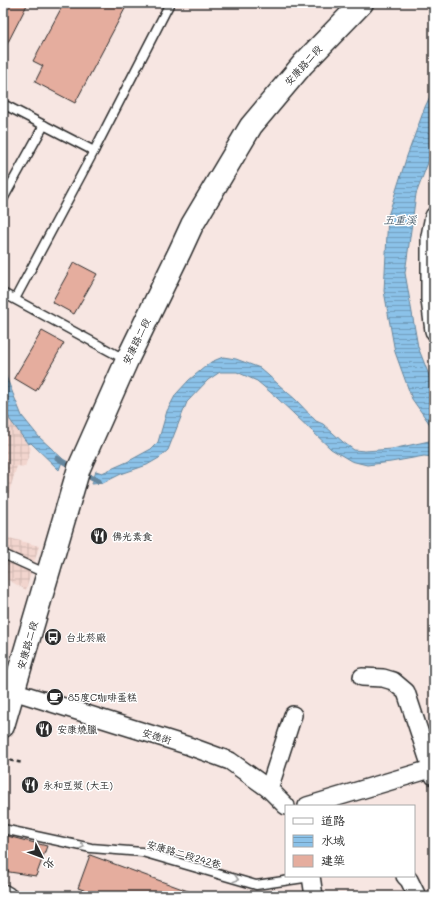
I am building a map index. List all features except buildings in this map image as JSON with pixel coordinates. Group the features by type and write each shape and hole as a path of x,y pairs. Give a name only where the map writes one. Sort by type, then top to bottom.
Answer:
{"main road":[{"name":"安康路二段","path":"3,726 79,468 127,360 192,225 251,126 303,64 362,3"}],"street":[{"path":"434,216 430,236 430,300 434,331"},
{"path":"311,805 433,771 406,692 393,681 384,678 362,678"},
{"name":"安德街","path":"14,691 189,746 230,761 269,789 285,805"},
{"path":"269,789 294,715"},
{"path":"311,877 314,896"},
{"path":"406,877 409,880 416,896"},
{"path":"3,894 8,896"}],"lane":[{"path":"15,299 94,151 170,3"},
{"path":"3,104 94,151"},
{"path":"3,199 44,125"},
{"path":"3,292 127,360"},
{"path":"3,554 48,574"},
{"name":"安康路二段242巷","path":"3,829 91,848 142,852 256,885 305,877"}],"path":[{"path":"3,758 23,763"}],"shaded area":[{"path":"3,406 10,420 31,448 25,467 17,466 3,512"},
{"path":"3,532 6,533 6,537 39,546 26,590 3,577"}],"water":[{"name":"五重溪","path":"434,88 434,147 416,194 405,273 418,347 434,388 434,430 412,399 395,352 384,291 388,216 407,156 425,107"},
{"path":"223,357 236,359 260,368 296,400 316,421 323,424 354,450 365,451 392,449 434,440 434,457 424,456 367,465 351,461 331,449 257,381 237,372 220,372 208,380 187,402 168,450 159,458 147,465 121,474 103,483 92,484 96,471 102,473 151,449 158,442 167,411 176,394 189,380 211,362"},
{"path":"3,369 22,416 39,437 63,459 59,470 31,443 28,444 10,420 3,406"}],"waterway":[{"path":"57,458 74,468"},
{"path":"83,473 99,481"}],"place":[{"name":"佛光素食","path":"99,536"},
{"name":"台北菸廠","path":"53,637"},
{"name":"85度C咖啡蛋糕","path":"55,697"},
{"name":"安康燒臘","path":"44,729"},
{"name":"永和豆漿 (大王)","path":"30,785"}]}
